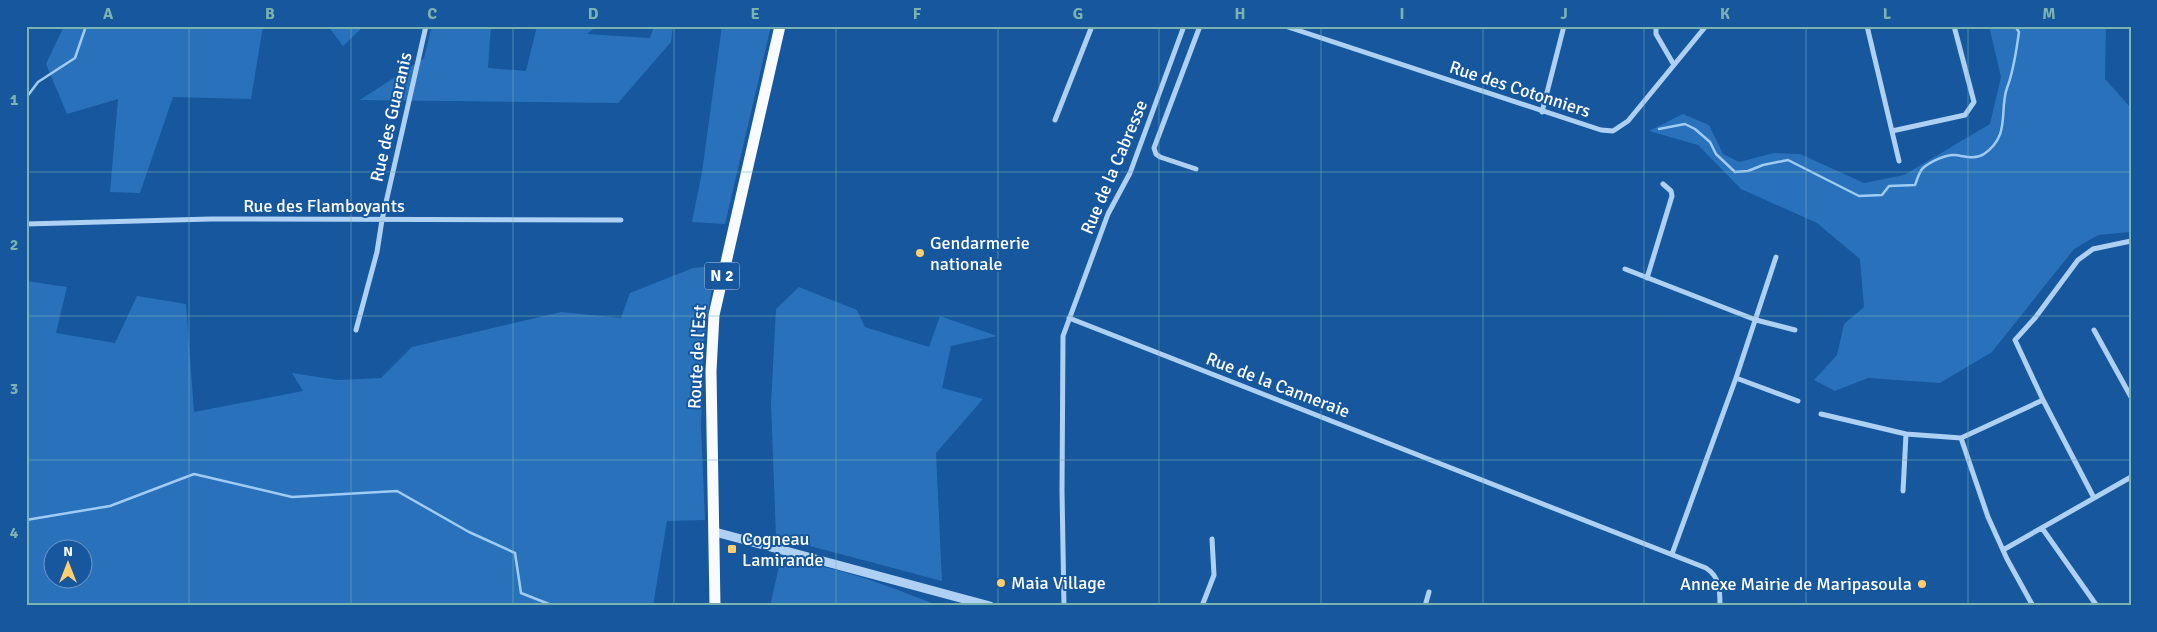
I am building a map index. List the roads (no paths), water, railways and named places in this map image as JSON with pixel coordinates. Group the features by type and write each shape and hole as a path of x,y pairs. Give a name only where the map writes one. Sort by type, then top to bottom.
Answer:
{"main road":[{"name":"Route de l'Est","path":"715,606 715,532 711,441 711,371 714,315 780,26"}],"street":[{"name":"Rue des Guaranis","path":"356,330 377,252 382,220 426,26"},
{"path":"1055,120 1092,26"},
{"name":"Rue de la Cabresse","path":"1069,318 1108,214 1130,173 1184,26"},
{"path":"1196,169 1160,157 1156,154 1154,148 1200,26"},
{"name":"Rue des Cotonniers","path":"1286,26 1542,112 1601,130 1613,131 1628,122 1706,26"},
{"path":"1542,112 1564,26"},
{"path":"1656,26 1656,34 1674,65"},
{"path":"1867,26 1899,161"},
{"path":"1892,131 1965,115 1974,102 1954,26"},
{"path":"1647,278 1672,196 1671,191 1662,184"},
{"name":"Rue des Flamboyants","path":"26,224 211,219 621,220"},
{"path":"2093,496 2043,400 2015,340 2035,318 2078,260 2093,249 2131,241"},
{"path":"1672,554 1736,378 1776,257"},
{"path":"1625,269 1756,320 1795,330"},
{"path":"1064,606 1062,362 1064,336 1069,318"},
{"name":"Rue de la Canneraie","path":"1069,318 1672,554 1715,574 1720,586 1720,606"},
{"path":"2094,330 2131,396"},
{"path":"1736,378 1798,401"},
{"path":"1821,414 1906,434 1961,438 2043,400"},
{"path":"1902,491 1906,434"},
{"path":"1961,438 1988,517 2003,550 2033,606"},
{"path":"2003,550 2093,496 2096,497 2131,477"},
{"path":"2042,528 2097,606"},
{"path":"715,532 990,606"},
{"path":"1202,606 1214,575 1212,539"},
{"path":"1425,606 1429,592"}],"waterway":[{"path":"26,98 38,82 75,58 86,26"},
{"path":"1659,129 1685,124 1695,129 1710,142 1716,154 1735,172 1748,171 1763,165 1788,160 1859,196 1882,195 1889,186 1915,185 1923,168 1938,159 1951,155 1977,157 1992,147 2001,131 2005,96 2015,61 2019,32 2015,26"},
{"path":"26,520 110,506 194,474 292,497 397,491 469,532 515,553 521,593 554,606"}],"place":[{"name":"Gendarmerie nationale","path":"920,253"},
{"name":"Cogneau Lamirande","path":"732,549"},
{"name":"Maia Village","path":"1001,583"},
{"name":"Annexe Mairie de Maripasoula","path":"1922,584"}]}
